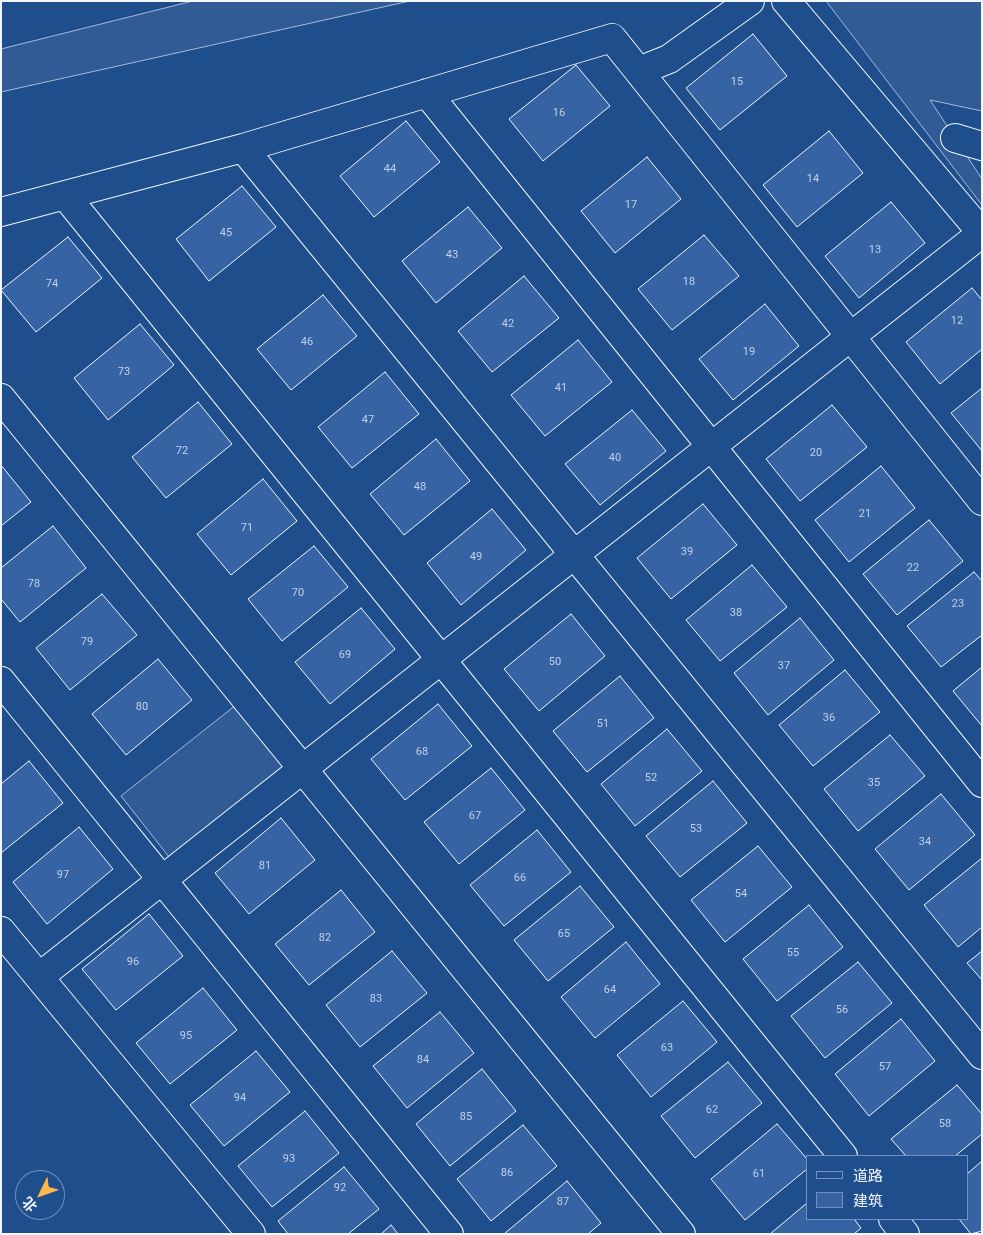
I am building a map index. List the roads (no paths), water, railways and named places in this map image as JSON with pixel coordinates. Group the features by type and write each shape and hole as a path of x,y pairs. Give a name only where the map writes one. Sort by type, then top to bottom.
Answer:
{"lane":[{"path":"639,71 669,59 750,1"},
{"path":"39,977 982,233 786,1"},
{"path":"1,212 243,148 612,38 982,502"},
{"path":"427,93 982,783"},
{"path":"955,138 982,146"},
{"path":"243,148 982,1055"},
{"path":"65,195 842,1155"},
{"path":"1,398 681,1234"},
{"path":"1,682 449,1234"},
{"path":"1,931 251,1234"},
{"path":"894,1220 905,1234"}]}
